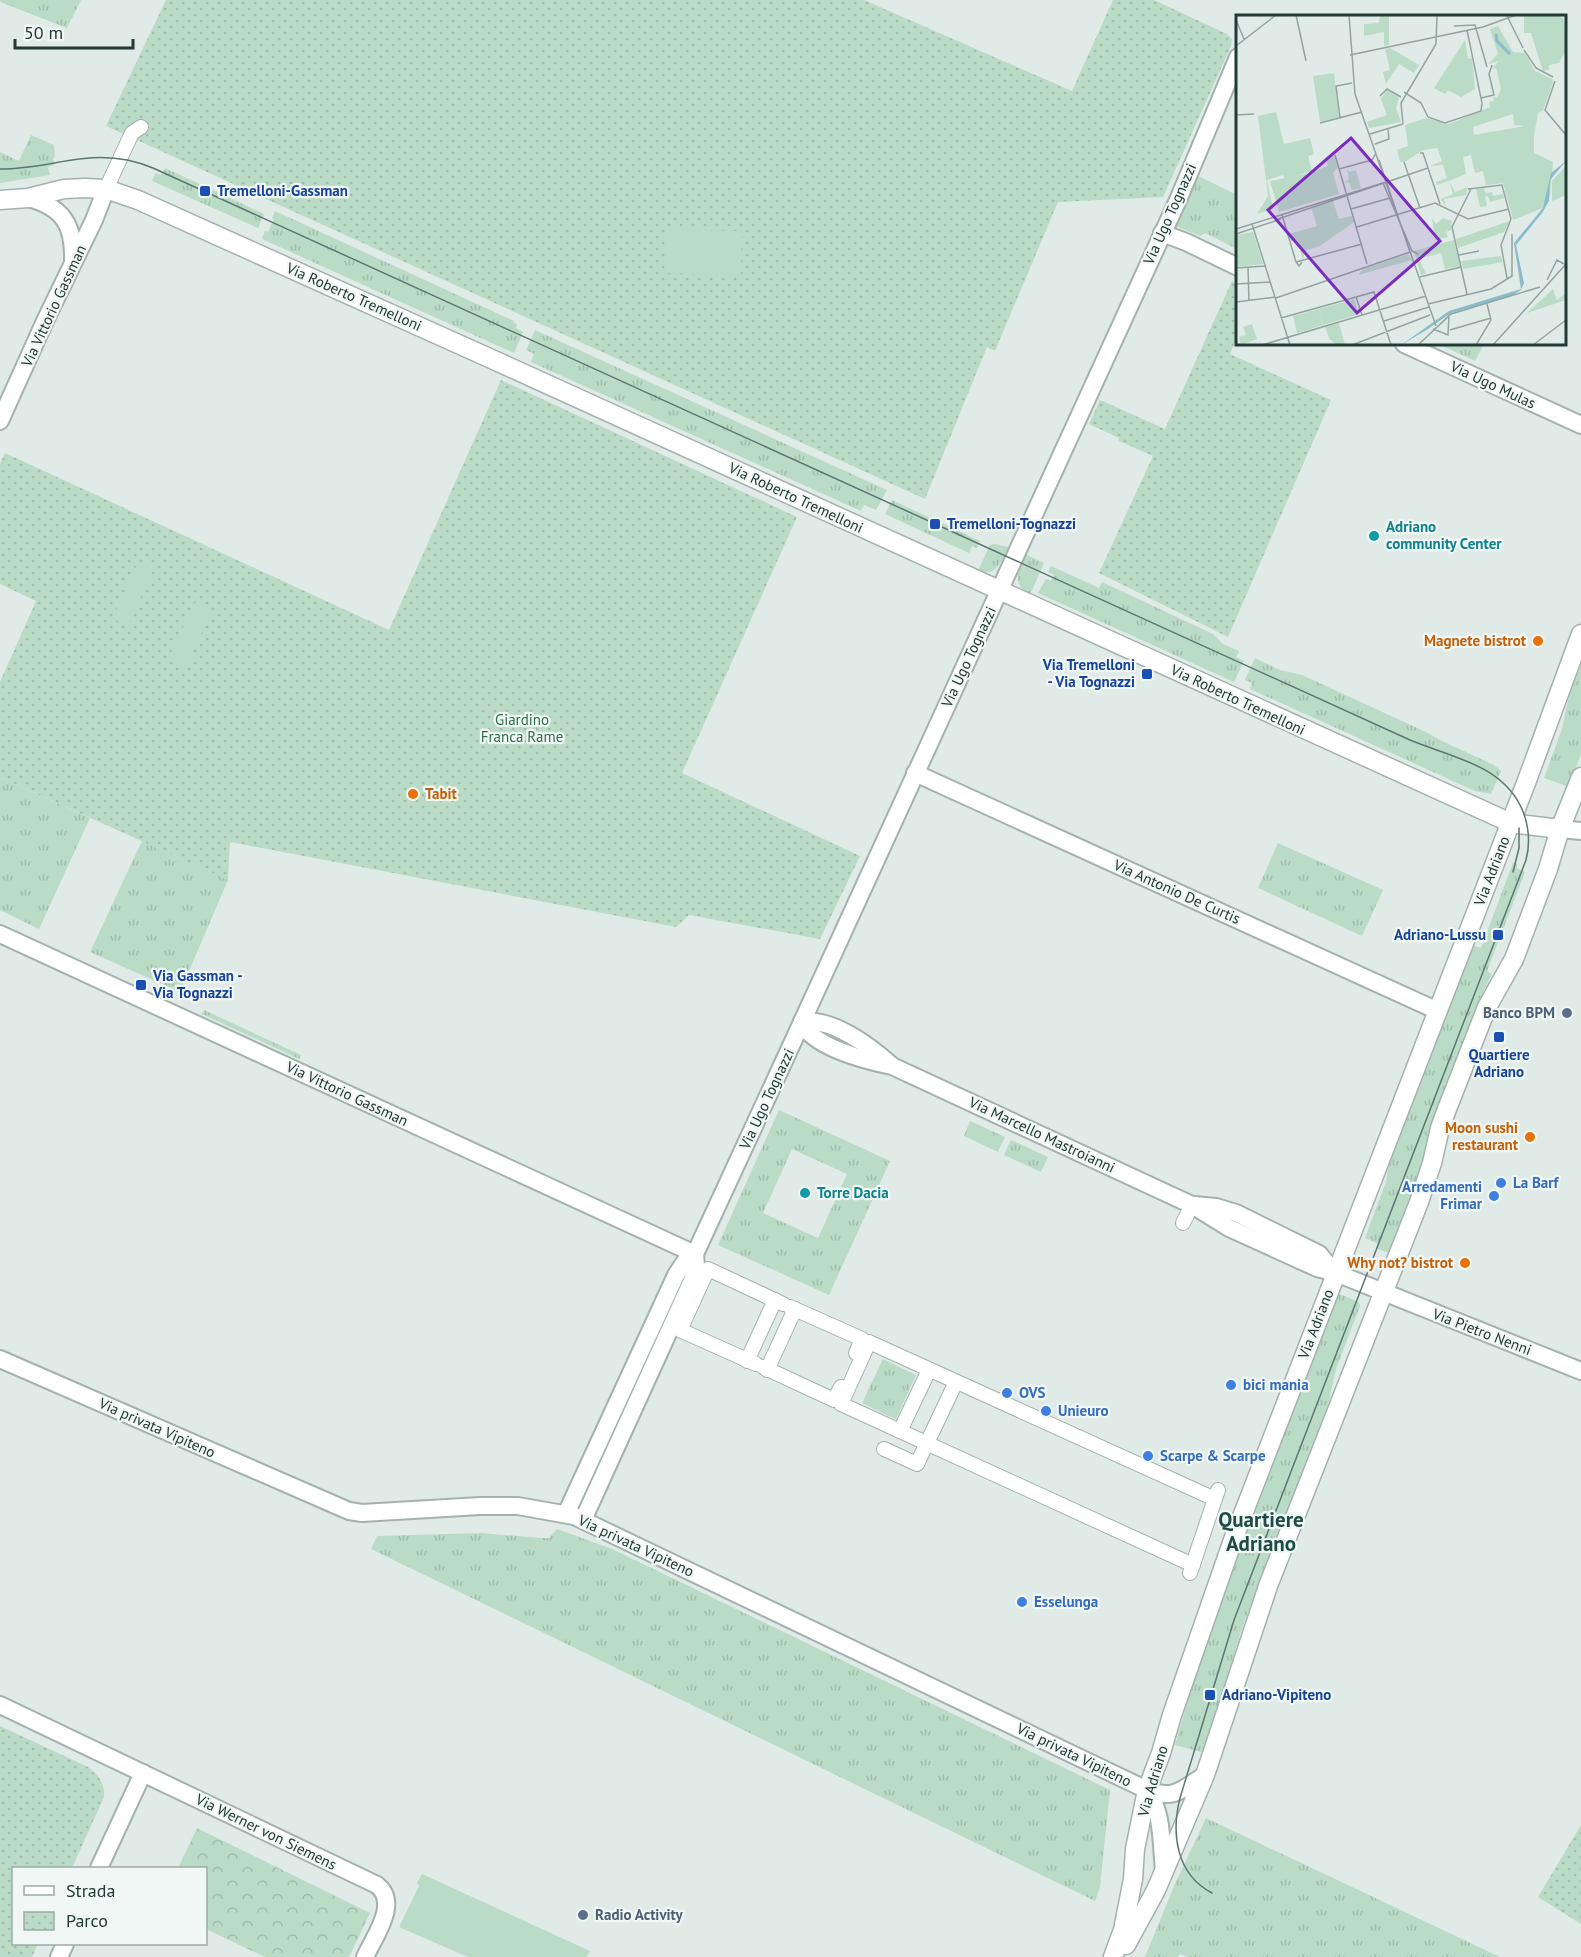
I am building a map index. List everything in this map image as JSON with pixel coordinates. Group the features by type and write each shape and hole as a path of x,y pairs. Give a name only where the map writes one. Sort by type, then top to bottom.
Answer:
{"street":[{"name":"Via Ugo Tognazzi","path":"583,1520 695,1274 695,1254 1162,233 1236,62"},
{"path":"105,189 132,133 141,127"},
{"name":"Via Roberto Tremelloni","path":"0,200 28,198 71,189 105,189 138,200 1511,823 1560,829"},
{"name":"Via Vittorio Gassman","path":"0,421 94,220 105,189"},
{"name":"Via Roberto Tremelloni","path":"28,198 51,206 65,219 73,242 73,264"},
{"path":"1162,233 1236,266"},
{"name":"Via Ugo Mulas","path":"1406,345 1581,425"},
{"name":"Via Adriano","path":"1113,1957 1123,1929 1147,1790 1233,1540 1511,823 1581,634"},
{"name":"Via Antonio De Curtis","path":"915,773 1438,1011"},
{"path":"1119,1957 1156,1890 1204,1775 1269,1586 1432,1163 1440,1128 1487,1007 1514,959 1581,777"},
{"path":"1560,829 1581,831"},
{"name":"Via Vittorio Gassman","path":"0,934 695,1254"},
{"name":"Via Marcello Mastroianni","path":"802,1022 805,1030 821,1041 864,1060 892,1066 1192,1205 1216,1207 1236,1213 1319,1254 1336,1274 1383,1293"},
{"path":"1183,1223 1192,1205"},
{"name":"Via Ugo Tognazzi","path":"566,1514 680,1267 695,1254"},
{"path":"708,1269 786,1305 862,1339 834,1400 680,1330 708,1269"},
{"name":"Via Pietro Nenni","path":"1383,1293 1581,1371"},
{"path":"758,1366 786,1305"},
{"path":"758,1366 786,1305"},
{"path":"869,1342 929,1370 1217,1494 1191,1570 841,1404 869,1342"},
{"name":"Via privata Vipiteno","path":"0,1359 349,1511 362,1514 480,1506 518,1506 566,1514 583,1520 1147,1790 1163,1796 1172,1795 1204,1775"},
{"path":"900,1431 929,1370"},
{"path":"884,1449 917,1464 956,1382"},
{"name":"Via Werner von Siemens","path":"0,1705 381,1888 386,1896 387,1909 364,1957"},
{"path":"100,1867 143,1773"},
{"path":"1147,1790 1158,1811 1164,1869"}],"green space":[{"path":"0,0 81,0 67,28 0,2"},
{"path":"166,0 864,0 1072,91 1113,0 1154,0 1227,34 1232,39 1231,46 1163,197 1058,202 995,351 987,347 925,499 106,126"},
{"path":"31,135 54,145 54,165 48,167 50,175 0,183 0,152 19,161"},
{"path":"165,168 264,214 258,228 152,181 156,173 161,175"},
{"path":"1188,171 1236,195 1236,248 1205,233 1200,236 1173,225"},
{"path":"275,211 514,321 517,324 516,328 523,332 514,353 262,239 265,231 268,232"},
{"path":"666,229 742,231 741,275 665,273"},
{"path":"1232,281 1236,283 1236,339 1230,354 1331,400 1228,637 1099,573 1153,456 1089,424 1100,400 1165,429"},
{"path":"535,330 887,490 876,510 864,505 861,511 531,362 534,354 526,350"},
{"path":"1440,345 1483,345 1475,361"},
{"name":"Giardino Franca Rame","path":"501,380 797,517 682,773 860,856 820,939 689,915 676,927 230,842 228,880 2,778 0,781 0,682 36,601 0,584 0,464 5,453 389,630"},
{"path":"892,500 980,541 977,548 972,546 969,553 885,514"},
{"path":"990,545 1009,547 994,570 978,571"},
{"path":"1025,554 1044,563 1030,595 1024,591 1018,581 1018,571"},
{"path":"138,562 154,569 128,626 112,619"},
{"path":"1051,566 1099,588 1102,582 1213,634 1223,644 1239,651 1236,657 1244,661 1234,682 1038,593 1046,579 1051,581 1054,575 1048,572"},
{"path":"195,602 212,610 186,667 168,658"},
{"path":"1255,658 1280,670 1302,675 1494,765 1501,771 1491,794 1475,791 1250,689 1252,683 1245,680"},
{"path":"1581,664 1581,754 1569,787 1544,778 1562,729 1569,696"},
{"path":"2,778 90,818 39,929 0,910 0,781"},
{"path":"142,841 228,880 180,992 90,952"},
{"path":"1278,843 1383,890 1362,936 1258,888"},
{"path":"1513,863 1525,872 1487,971 1492,974 1480,998 1433,1120 1421,1168 1389,1253 1376,1248 1377,1243 1365,1238 1386,1182 1390,1158 1472,945 1481,948"},
{"path":"204,1010 301,1055 299,1059 202,1014"},
{"path":"779,1110 890,1161 829,1295 718,1245","holes":["792,1149 847,1174 818,1238 763,1213"]},
{"path":"970,1121 1005,1137 998,1152 964,1136"},
{"path":"1011,1140 1048,1157 1041,1172 1004,1155"},
{"path":"1340,1294 1359,1302 1360,1306 1336,1369 1328,1405 1242,1628 1205,1753 1175,1745 1212,1617 1336,1296"},
{"path":"883,1359 916,1375 897,1420 862,1403"},
{"path":"557,1529 612,1549 1110,1790 1100,1887 1095,1901 371,1549 377,1536 481,1533 549,1538"},
{"path":"0,1726 88,1767 102,1784 104,1797 72,1867 12,1867 12,1945 38,1945 32,1957 0,1957"},
{"path":"1206,1818 1500,1957 1188,1957 1180,1954 1178,1957 1145,1957 1175,1884"},
{"path":"1581,1825 1581,1924 1538,1897"},
{"path":"197,1828 370,1913 349,1957 265,1957 207,1929 207,1867 178,1867"},
{"path":"422,1874 590,1951 587,1957 468,1957 399,1927 419,1886 417,1883"}],"tram line":[{"path":"0,169 94,158 132,161 153,168 1410,740 1476,765 1505,784 1516,797 1527,825 1526,860 1234,1620 1180,1798 1176,1825 1179,1852 1191,1875 1212,1893"},
{"path":"1513,872 1519,848 1519,828"}],"place":[{"name":"Tremelloni-Gassman","path":"205,191"},
{"name":"Tremelloni-Tognazzi","path":"935,524"},
{"name":"Adriano community Center","path":"1374,536"},
{"name":"Magnete bistrot","path":"1538,641"},
{"name":"Via Tremelloni - Via Tognazzi","path":"1147,674"},
{"name":"Tabit","path":"413,794"},
{"name":"Adriano-Lussu","path":"1498,935"},
{"name":"Via Gassman - Via Tognazzi","path":"141,985"},
{"name":"Banco BPM","path":"1567,1013"},
{"name":"Quartiere Adriano","path":"1499,1037"},
{"name":"Moon sushi restaurant","path":"1530,1137"},
{"name":"La Barf","path":"1501,1183"},
{"name":"Torre Dacia","path":"805,1193"},
{"name":"Arredamenti Frimar","path":"1494,1196"},
{"name":"Why not? bistrot","path":"1465,1263"},
{"name":"bici mania","path":"1231,1385"},
{"name":"OVS","path":"1007,1393"},
{"name":"Unieuro","path":"1046,1411"},
{"name":"Scarpe & Scarpe","path":"1148,1456"},
{"name":"Esselunga","path":"1022,1602"},
{"name":"Adriano-Vipiteno","path":"1210,1695"},
{"name":"Radio Activity","path":"583,1915"}],"district":[{"name":"Quartiere Adriano","path":"1261,1532"}]}
